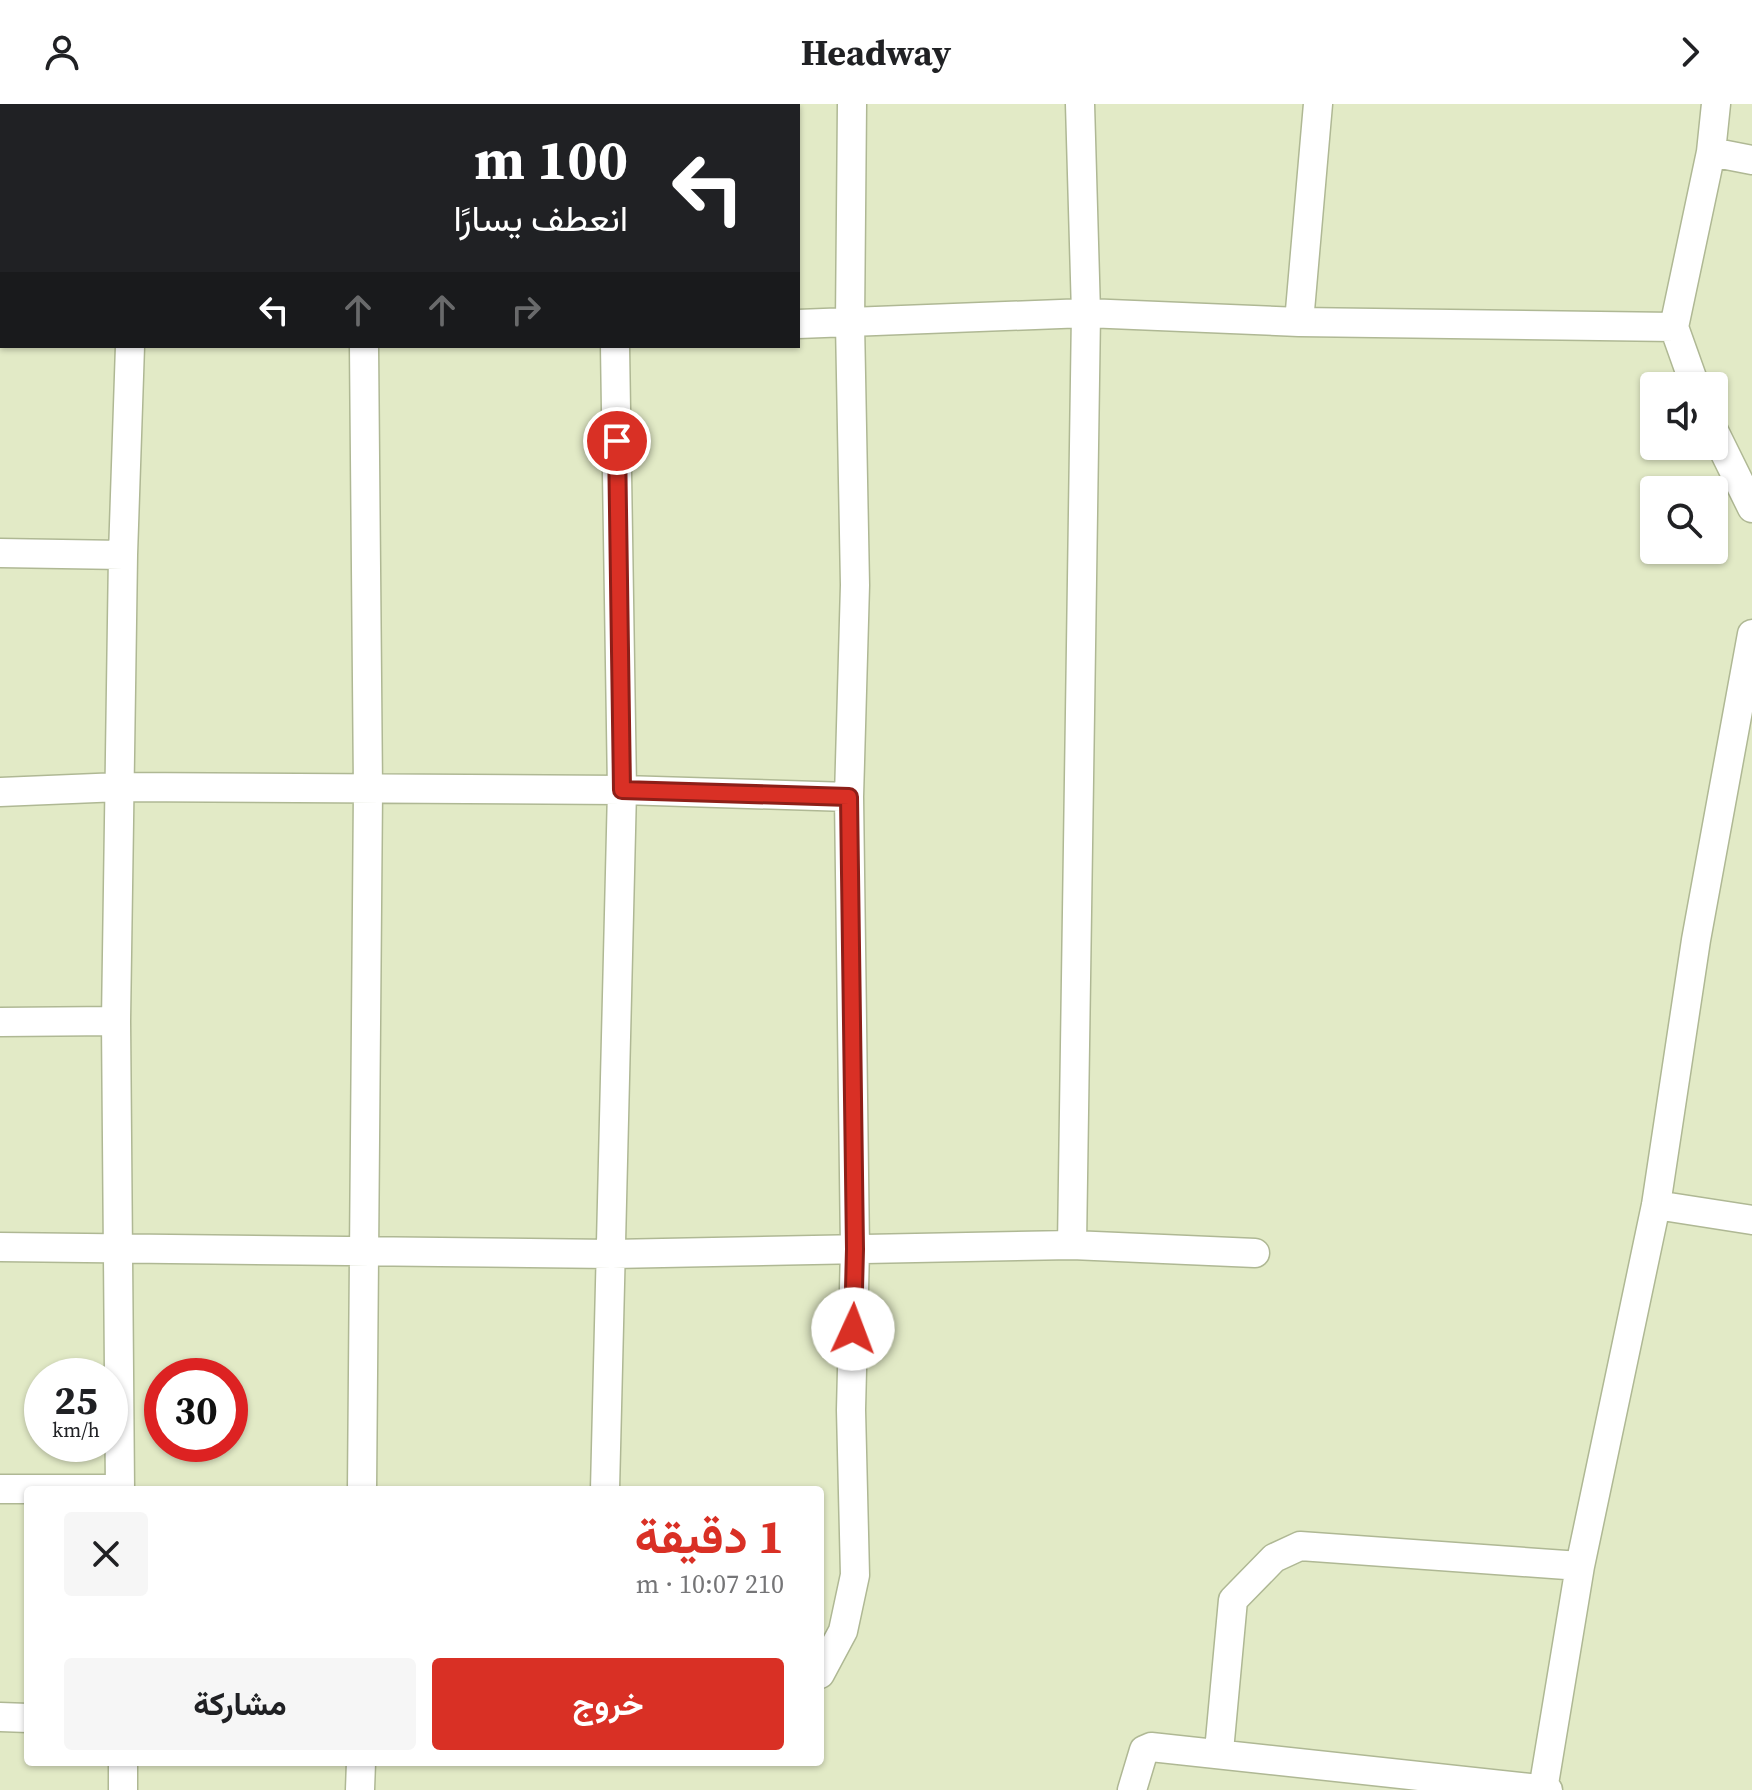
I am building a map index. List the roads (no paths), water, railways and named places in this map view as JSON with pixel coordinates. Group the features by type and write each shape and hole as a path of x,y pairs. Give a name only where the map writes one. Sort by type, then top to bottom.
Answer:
{"street":[{"path":"824,1667 843,1631 855,1575 851,1410 855,1249 849,797 855,585 850,323 852,104"},
{"path":"1072,1245 1086,313 1080,104"},
{"path":"1299,322 1318,104"},
{"path":"1690,372 1674,327 1711,152 1716,104"},
{"path":"1711,152 1752,160"},
{"path":"800,324 1086,313 1299,322 1674,327"},
{"path":"120,1486 116,1021 123,555 130,348"},
{"path":"362,1486 368,790 364,348"},
{"path":"605,1486 622,790 615,348"},
{"path":"1728,459 1752,508"},
{"path":"0,553 123,555"},
{"path":"1132,1790 1144,1750 1151,1747 1219,1751 1545,1790 1580,1566 1656,1205 1696,940 1752,634"},
{"path":"0,792 120,787 622,790 849,797"},
{"path":"0,1022 116,1021"},
{"path":"1656,1205 1752,1220"},
{"path":"0,1247 612,1254 1072,1245 1255,1253"},
{"path":"0,1489 24,1489"},
{"path":"1219,1751 1233,1600 1274,1558 1300,1546 1580,1566"},
{"path":"0,1717 24,1718"},
{"path":"123,1766 123,1790"},
{"path":"360,1790 361,1766"}]}
